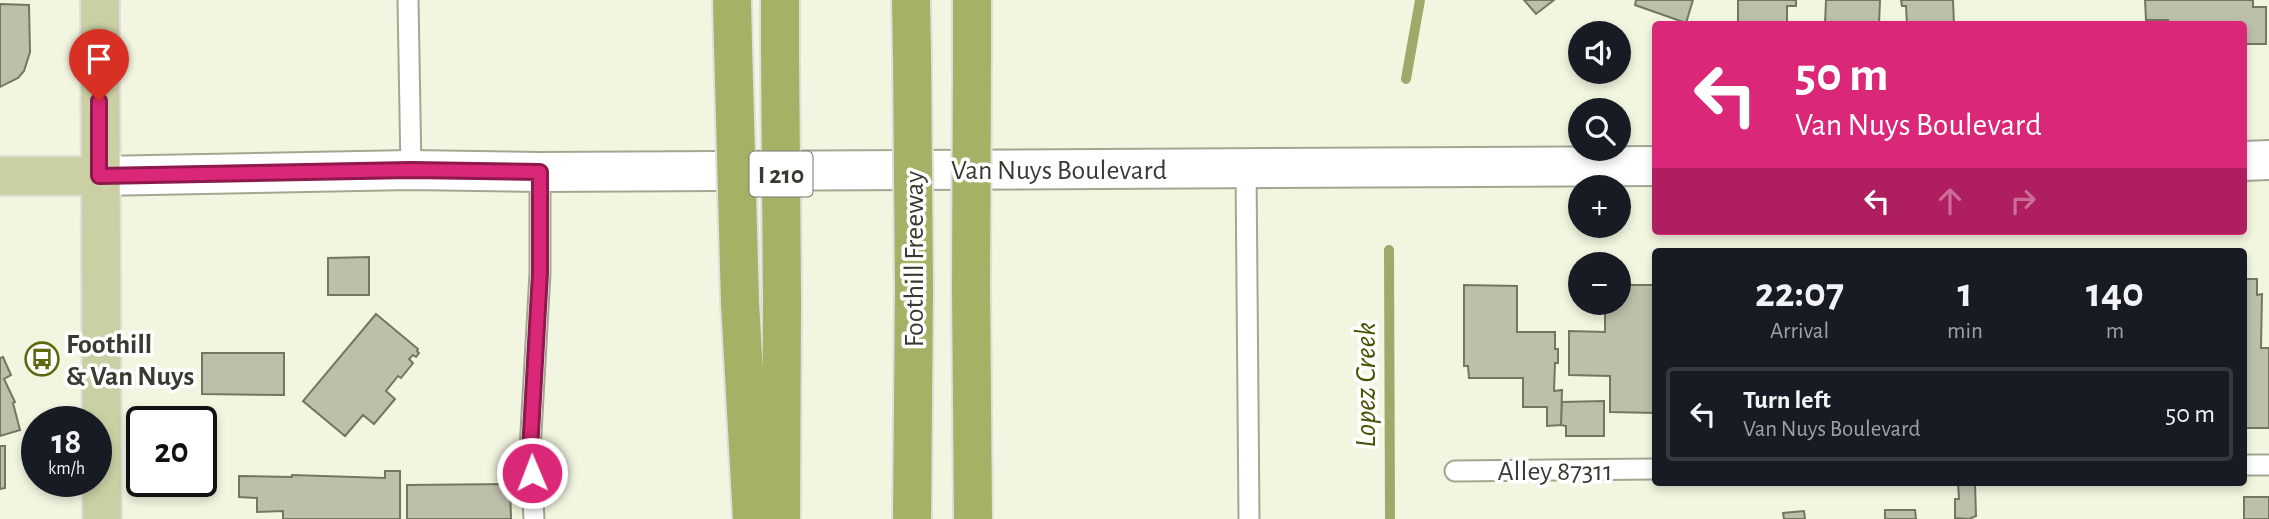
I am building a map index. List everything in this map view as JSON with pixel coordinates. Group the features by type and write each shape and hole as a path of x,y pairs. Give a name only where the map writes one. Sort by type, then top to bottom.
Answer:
{"highway":[{"path":"732,0 740,302 752,519"},
{"name":"I 210","path":"780,0 781,519"},
{"name":"Foothill Freeway","path":"911,0 914,290 912,519"},
{"path":"972,0 973,519"}],"main road":[{"path":"100,0 102,519"},
{"name":"Van Nuys Boulevard","path":"0,176 99,176"}],"street":[{"path":"2247,161 2269,160"},
{"name":"Van Nuys Boulevard","path":"99,176 411,170 540,172 1652,166"}],"lane":[{"path":"408,0 411,170"},
{"path":"1245,169 1249,519"},
{"path":"534,519 530,450 540,273 540,172"},
{"path":"2247,465 2269,465"},
{"name":"Alley 87311","path":"1455,471 1652,469"}],"building":[{"path":"1524,0 1554,0 1536,14"},
{"path":"1636,0 1693,0 1687,21 1635,5"},
{"path":"1738,0 1796,0 1796,6 1787,6 1787,21 1738,21"},
{"path":"1826,0 1880,0 1879,21 1825,21"},
{"path":"1901,0 1953,0 1954,21 1907,21 1906,6 1902,6"},
{"path":"2145,0 2253,0 2253,7 2266,7 2266,44 2247,44 2247,21 2146,20"},
{"path":"0,4 29,5 30,52 24,71 18,78 0,87"},
{"path":"369,257 369,295 328,295 328,258"},
{"path":"2247,279 2257,279 2257,295 2262,294 2261,348 2269,348 2269,428 2247,428"},
{"path":"1464,285 1517,286 1517,332 1555,332 1558,363 1555,363 1554,391 1562,390 1561,425 1547,426 1547,407 1523,407 1523,378 1469,378 1468,366 1464,366"},
{"path":"1631,285 1652,285 1652,413 1610,412 1610,376 1569,375 1569,331 1605,332 1605,315 1631,315"},
{"path":"376,314 418,349 419,353 409,359 413,363 386,391 395,399 374,424 363,415 345,436 303,401"},
{"path":"202,353 284,353 284,395 202,394"},
{"path":"3,357 11,375 4,379 15,402 13,403 20,430 0,436 0,358"},
{"path":"1604,401 1604,436 1566,436 1566,426 1561,425 1562,402"},
{"path":"0,446 5,446 5,488 0,489"},
{"path":"385,471 400,471 400,519 283,519 283,511 257,512 257,498 239,497 239,476 385,478"},
{"path":"510,484 511,519 407,519 407,485"},
{"path":"1958,486 1975,486 1976,516 1969,519 1955,518 1955,499 1959,499"},
{"path":"2244,497 2269,497 2269,519 2244,519"},
{"path":"1885,510 1915,510 1916,519 1885,519"},
{"path":"1804,511 1805,519 1784,519 1783,513"}],"waterway":[{"name":"Lopez Creek","path":"1406,79 1420,0"},
{"name":"Lopez Creek","path":"1389,250 1390,519"}],"place":[{"name":"Foothill & Van Nuys","path":"42,359"}],"route":[{"path":"99,101 99,176 411,170 540,172 540,273 530,450 532,473"}]}
